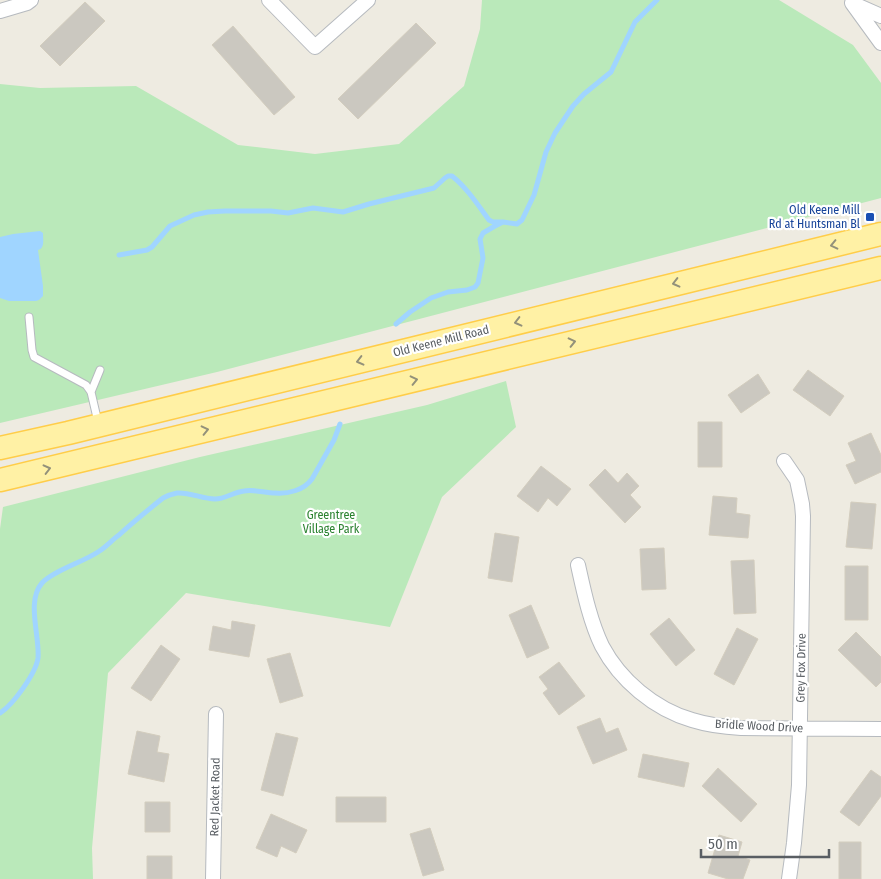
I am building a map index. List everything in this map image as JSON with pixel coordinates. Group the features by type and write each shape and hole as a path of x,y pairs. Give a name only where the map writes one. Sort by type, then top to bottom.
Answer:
{"main road":[{"name":"Old Keene Mill Road","path":"0,448 881,234"},
{"path":"0,480 881,268"}],"street":[{"path":"0,11 31,0"},
{"path":"269,0 315,47 368,0"},
{"path":"851,1 881,16"},
{"path":"851,1 881,43"},
{"name":"Grey Fox Drive","path":"784,461 796,480 803,516 799,785 789,879"},
{"name":"Bridle Wood Drive","path":"578,565 591,618 602,645 620,672 633,686 662,708 690,720 720,726 881,730"},
{"name":"Red Jacket Road","path":"213,879 216,714"}],"lane":[{"path":"29,317 34,357 86,385 91,392 99,425"},
{"path":"91,392 100,370"}],"green space":[{"path":"482,0 779,0 853,45 881,83 881,198 217,372 0,423 0,84 40,88 136,86 238,145 315,154 399,144 464,86 480,29"},
{"name":"Greentree Village Park","path":"506,381 516,427 442,497 390,627 186,593 108,673 92,848 93,879 0,879 0,529 3,507 200,457 427,405"}],"water":[{"path":"40,231 43,233 43,246 38,250 43,296 36,301 9,301 0,298 0,237"}],"building":[{"path":"85,2 105,21 60,66 40,46"},
{"path":"416,23 436,43 358,119 338,99"},
{"path":"233,26 295,97 274,115 212,45"},
{"path":"808,370 844,396 830,416 793,390"},
{"path":"758,374 770,393 741,413 728,395"},
{"path":"698,422 722,422 722,467 698,467"},
{"path":"871,433 881,455 881,472 855,484 846,465 856,461 848,443"},
{"path":"541,466 571,489 557,506 548,498 538,512 517,496"},
{"path":"605,469 618,483 627,473 639,486 630,495 641,507 625,523 589,485"},
{"path":"713,496 737,498 736,513 750,515 748,538 709,535"},
{"path":"851,502 876,504 872,549 846,547"},
{"path":"495,533 519,537 512,582 488,578"},
{"path":"664,548 666,589 642,590 640,549"},
{"path":"754,560 756,613 734,614 731,561"},
{"path":"845,566 868,566 868,620 845,620"},
{"path":"531,605 549,648 527,658 509,615"},
{"path":"669,618 695,650 676,666 650,634"},
{"path":"232,621 255,625 249,657 209,650 213,626 231,630"},
{"path":"737,628 758,639 734,685 714,674"},
{"path":"856,632 881,657 881,682 876,687 838,650"},
{"path":"161,645 180,659 151,701 131,688"},
{"path":"290,653 303,696 280,703 267,659"},
{"path":"559,662 585,696 559,715 543,693 548,689 539,677"},
{"path":"600,718 606,733 618,728 627,750 593,764 577,727"},
{"path":"137,731 160,736 157,752 169,754 164,782 128,774"},
{"path":"276,733 298,738 283,796 261,790"},
{"path":"643,754 689,763 684,787 638,777"},
{"path":"718,768 757,804 741,822 702,786"},
{"path":"871,770 881,777 881,796 859,826 840,812"},
{"path":"336,797 386,797 386,822 336,822"},
{"path":"145,802 170,802 170,832 145,832"},
{"path":"271,814 307,830 296,853 281,846 277,857 256,848"},
{"path":"430,828 444,870 423,876 410,834"},
{"path":"719,835 742,842 738,856 750,860 743,879 728,879 708,873"},
{"path":"839,842 861,842 861,879 839,879"},
{"path":"147,856 172,856 172,879 147,879"}],"waterway":[{"path":"396,324 431,298 448,292 475,287 478,283 483,258 480,239 483,233 503,222 517,224 522,220 534,195 546,152 555,133 573,106 584,94 611,72 635,22 657,0"},
{"path":"119,255 147,250 152,247 170,226 194,215 225,211 288,213 313,208 343,212 434,188 448,176 452,176 463,186 489,220 502,222"},
{"path":"0,713 23,688 33,672 38,658 34,609 37,590 42,583 101,550 163,498 170,495 182,493 215,499 248,491 280,493 300,489 312,479 334,440 340,424"}],"place":[{"name":"Old Keene Mill Rd at Huntsman Bl","path":"870,217"}]}
